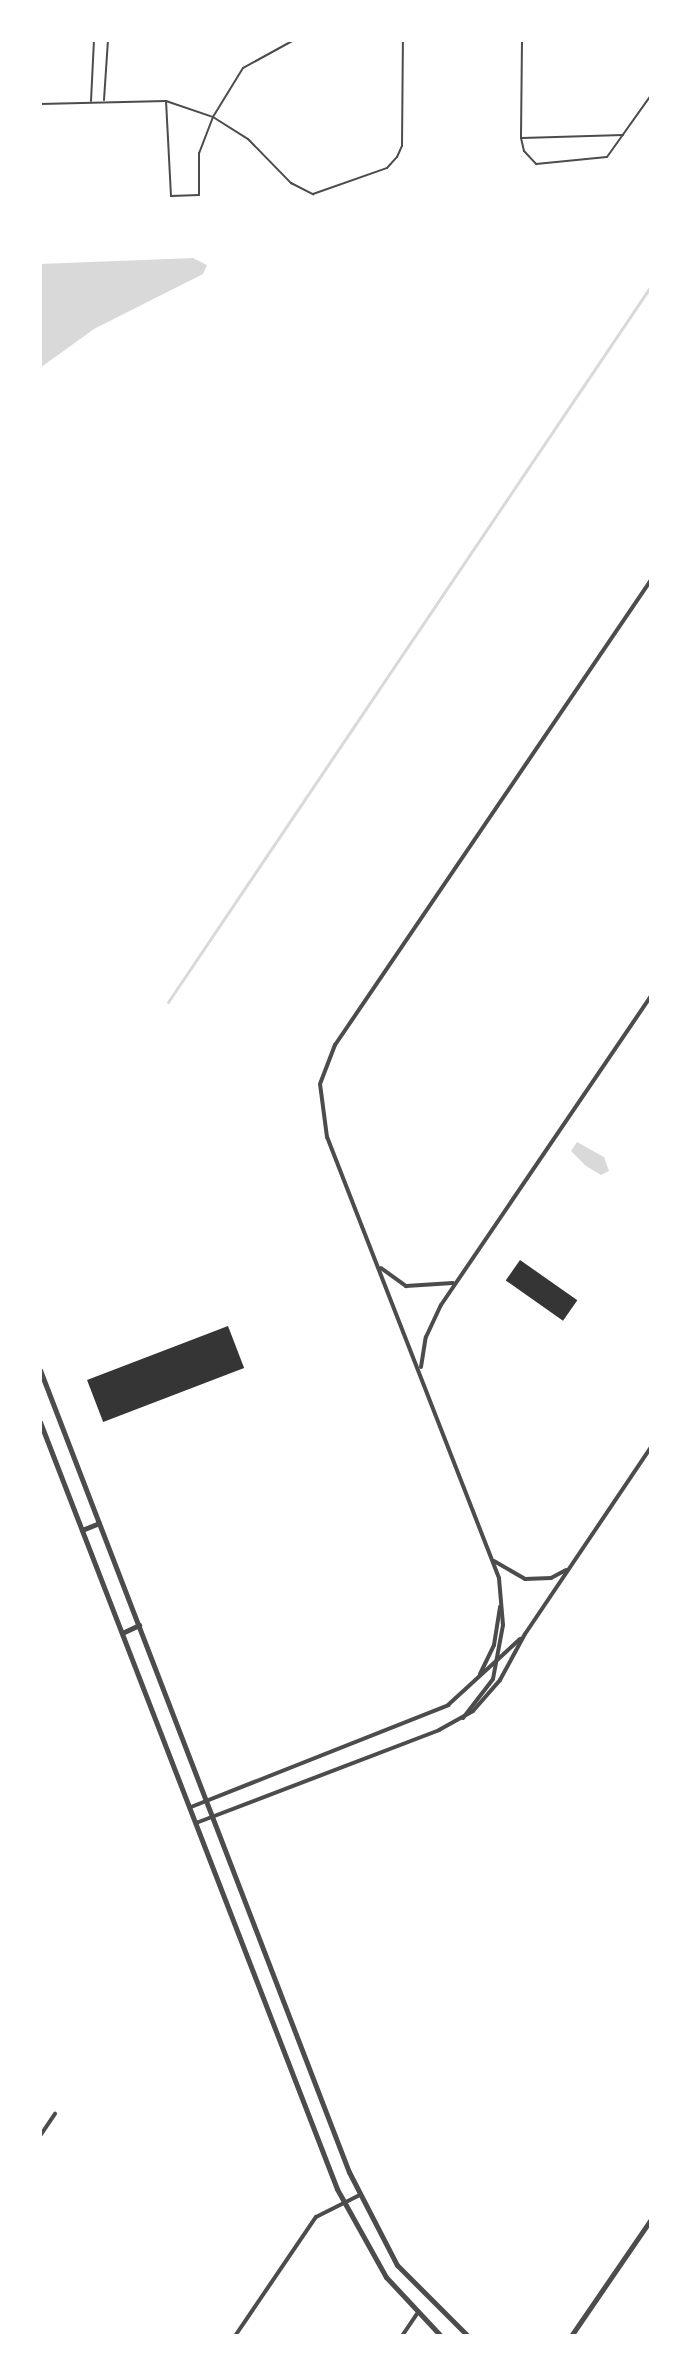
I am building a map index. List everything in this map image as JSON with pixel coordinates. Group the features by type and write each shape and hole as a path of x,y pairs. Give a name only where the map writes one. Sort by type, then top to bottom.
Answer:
{"street":[{"path":"463,1718 489,1687 498,1659 503,1625 502,1596 493,1559 322,1117 320,1084 335,1045 651,580"},
{"path":"420,1370 432,1321 651,996"},
{"path":"379,1267 406,1286 456,1283"},
{"path":"41,1373 360,2195 397,2265 468,2336"},
{"path":"40,1422 343,2200 386,2277 417,2314 441,2336"},
{"path":"196,1823 463,1718 494,1688 525,1634 651,1447"},
{"path":"82,1530 99,1523"},
{"path":"493,1559 502,1569 525,1579 551,1578 569,1568"},
{"path":"478,1679 494,1645 502,1596"},
{"path":"122,1633 139,1625"},
{"path":"191,1807 427,1716 462,1697 525,1634"},
{"path":"40,2136 55,2114"},
{"path":"235,2336 316,2217 343,2200 360,2195"},
{"path":"571,2336 651,2219"},
{"path":"402,2336 417,2314"}],"lane":[{"path":"91,101 94,40"},
{"path":"104,101 108,40"},
{"path":"166,101 171,196 199,195 199,153 213,117 243,68 294,40"},
{"path":"40,104 166,101 213,117 248,139 297,188 313,194 328,193 387,168 400,152 403,40"},
{"path":"522,40 521,138 528,156 542,165 605,159 651,95"},
{"path":"521,138 608,132 624,136"}],"shaded area":[{"path":"193,258 207,265 203,274 94,329 40,368 40,264"},
{"path":"577,1142 604,1157 609,1171 601,1175 586,1166 571,1151"}],"building":[{"path":"520,1260 577,1300 563,1321 506,1280"},
{"path":"228,1326 244,1368 103,1422 87,1380"}],"waterway":[{"path":"168,1002 651,286"}]}
